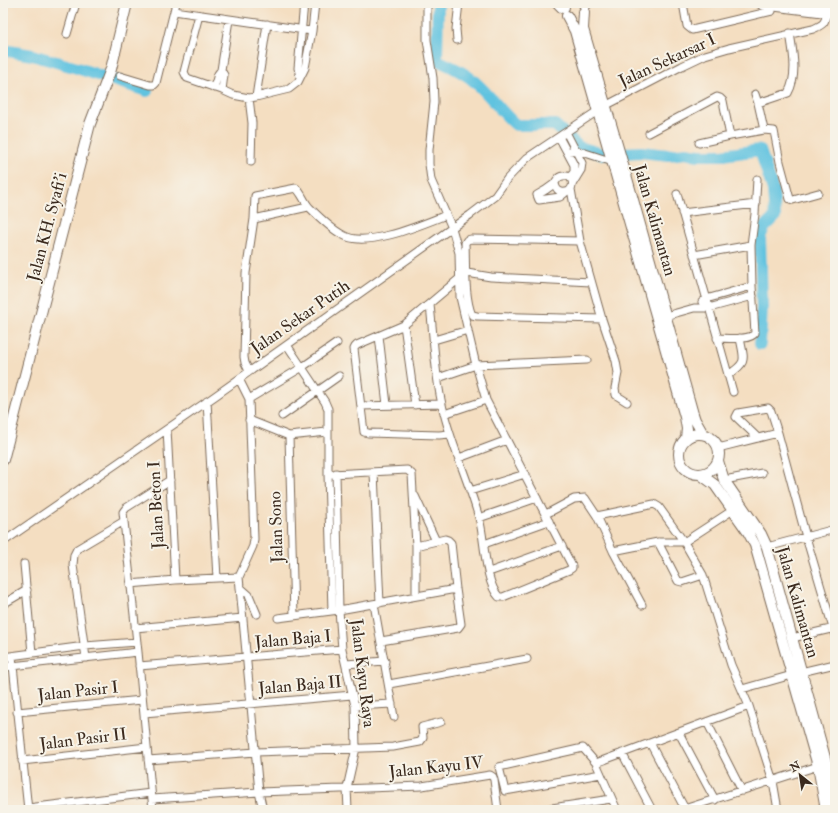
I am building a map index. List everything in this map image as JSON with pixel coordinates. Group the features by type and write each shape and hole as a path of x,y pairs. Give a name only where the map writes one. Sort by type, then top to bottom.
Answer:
{"highway":[{"path":"767,4 831,12"}],"main road":[{"name":"Jalan KH. Syafi'i","path":"3,460 90,124 111,69 127,3"},
{"path":"563,7 574,18 582,15 585,6"},
{"name":"Jalan Kalimantan","path":"585,6 583,29 601,108"},
{"name":"Jalan Kalimantan","path":"563,7 575,31 601,108 661,317 695,420 703,434"},
{"name":"Jalan Kalimantan","path":"661,317 685,417 687,429 686,438"},
{"path":"697,434 703,434 710,437 715,442 719,455 718,462 714,468 708,472 700,474 688,471 680,461 679,449 686,438 697,434"},
{"name":"Jalan Kalimantan","path":"718,462 724,480 761,534 767,547 773,589 803,696 827,764 835,808"},
{"name":"Jalan Kalimantan","path":"700,474 715,485 755,545 792,638 797,674"},
{"name":"Jalan Kalimantan","path":"826,810 827,764"}],"street":[{"path":"67,34 76,3"},
{"path":"120,76 150,85 156,83 176,3"},
{"path":"300,76 298,68 304,3"},
{"path":"199,15 192,36 184,72 185,75 187,78 233,95 252,97 289,89 298,82 305,68 312,31 315,3"},
{"path":"427,3 427,40 433,78 434,102 429,150 431,180 452,228 459,253 460,297 476,365 486,400 572,566 572,568 503,597 499,597 497,595 491,584 480,518 444,414 438,378 430,305"},
{"path":"457,40 456,29 459,3"},
{"path":"683,3 687,26 692,30 772,11 767,4"},
{"path":"174,11 312,31"},
{"name":"Jalan Sekarsar I","path":"601,108 705,55 790,33 813,29 823,25 831,12"},
{"path":"303,14 314,15"},
{"path":"214,88 218,74 221,70 230,20"},
{"path":"252,162 252,97 267,24"},
{"path":"758,103 788,92 792,86 794,72 790,33"},
{"path":"221,70 224,75 222,90"},
{"path":"755,94 764,130"},
{"path":"649,133 717,97 723,101 730,136"},
{"name":"Jalan Sekar Putih","path":"3,542 215,396 452,228 495,196 507,179 527,158 601,108"},
{"path":"699,143 764,130 774,131 780,162 790,199 793,200 818,193"},
{"path":"566,132 582,163 581,170 570,185 560,197 539,200 537,196 555,183 557,179 565,175 570,185 580,241 617,366 618,375 615,388 616,396 627,402"},
{"path":"559,137 568,151 575,168 570,185"},
{"path":"568,151 576,150 615,161"},
{"path":"717,338 751,337 755,333 751,245 756,204 757,179"},
{"path":"555,183 558,190 570,185"},
{"path":"249,371 244,357 246,273 254,219 254,198 257,194 296,188 308,207 344,236 363,240 376,238 419,226 446,215"},
{"path":"677,194 732,392"},
{"path":"682,213 756,204"},
{"path":"254,219 308,207"},
{"path":"580,241 467,240 465,243 468,298 472,315 602,319"},
{"path":"694,255 751,245"},
{"path":"467,273 491,277 592,282"},
{"path":"450,434 439,435 364,432 355,347 404,325 430,305 460,278"},
{"path":"694,308 706,299 752,286"},
{"path":"661,317 694,308 709,308 753,296"},
{"path":"404,325 415,405"},
{"path":"434,340 468,330"},
{"path":"379,336 387,405"},
{"path":"728,375 741,367 743,363 740,338"},
{"path":"249,399 302,368 337,343"},
{"path":"286,345 328,409 328,474 336,611"},
{"path":"438,378 476,365 587,360"},
{"path":"282,416 339,376"},
{"path":"239,379 249,399 250,409 249,419 254,539 253,546 239,577 263,810"},
{"path":"444,414 486,400"},
{"path":"207,401 217,578"},
{"path":"361,406 442,404"},
{"path":"758,438 736,417 738,413 768,408 771,411 834,631 792,638"},
{"path":"249,419 289,436 327,432"},
{"name":"Jalan Beton I","path":"167,429 175,580"},
{"path":"718,448 778,433"},
{"name":"Jalan Sono","path":"289,436 294,616"},
{"path":"459,458 507,440"},
{"path":"328,474 374,473 408,470 412,474 416,546 416,596"},
{"path":"374,473 377,603 381,641 394,717"},
{"path":"724,480 762,473"},
{"path":"336,474 336,611"},
{"path":"470,491 525,474"},
{"path":"153,810 123,512 124,509 170,480"},
{"path":"413,494 436,541"},
{"path":"480,518 537,498"},
{"path":"484,544 548,518 574,499 585,498 597,516 613,551 642,605"},
{"path":"597,516 654,504 659,507 684,542 703,575 731,665 749,706 773,782 778,810"},
{"path":"613,551 658,542 684,542 733,510"},
{"path":"86,658 73,565 74,555 78,549 124,521"},
{"path":"767,547 835,529"},
{"path":"381,641 458,628 461,624 451,543 445,539 416,546"},
{"path":"658,542 678,581 682,582 703,575"},
{"path":"489,572 562,546"},
{"path":"24,564 32,653"},
{"path":"130,584 239,577"},
{"path":"240,587 249,594 257,614"},
{"path":"278,618 336,611 456,589"},
{"path":"3,604 27,590"},
{"name":"Jalan Kayu Raya","path":"336,611 342,649 355,706 356,748 347,788 348,810"},
{"path":"135,628 243,618"},
{"path":"3,657 85,646 137,642"},
{"name":"Jalan Baja I","path":"139,666 342,649"},
{"path":"3,666 138,652"},
{"path":"12,656 28,809 152,796 347,788"},
{"path":"389,684 527,659"},
{"path":"346,664 385,661"},
{"path":"742,689 835,664"},
{"name":"Jalan Baja II","path":"144,713 352,695"},
{"name":"Jalan Pasir I","path":"17,712 142,700"},
{"path":"355,706 392,704"},
{"path":"596,763 749,706"},
{"path":"148,760 256,752 393,747 420,742 423,738 422,727 441,722"},
{"path":"707,722 742,791"},
{"path":"678,733 715,800"},
{"path":"650,743 686,809 827,764"},
{"name":"Jalan Pasir II","path":"22,761 147,747"},
{"path":"601,774 507,791 504,789 499,769 501,765 582,748 596,763 601,774 617,810"},
{"path":"622,753 652,810"},
{"name":"Jalan Kayu IV","path":"347,788 422,786 490,775 494,780 498,810"},
{"path":"539,810 612,799"}],"waterway":[{"path":"438,3 437,60 471,78 516,125 555,125 579,147 603,154 641,152 668,155 686,153 699,155 722,155 760,150 773,190 775,217 764,228 760,237 762,307 760,344"},
{"path":"3,50 32,55 147,91"}]}
